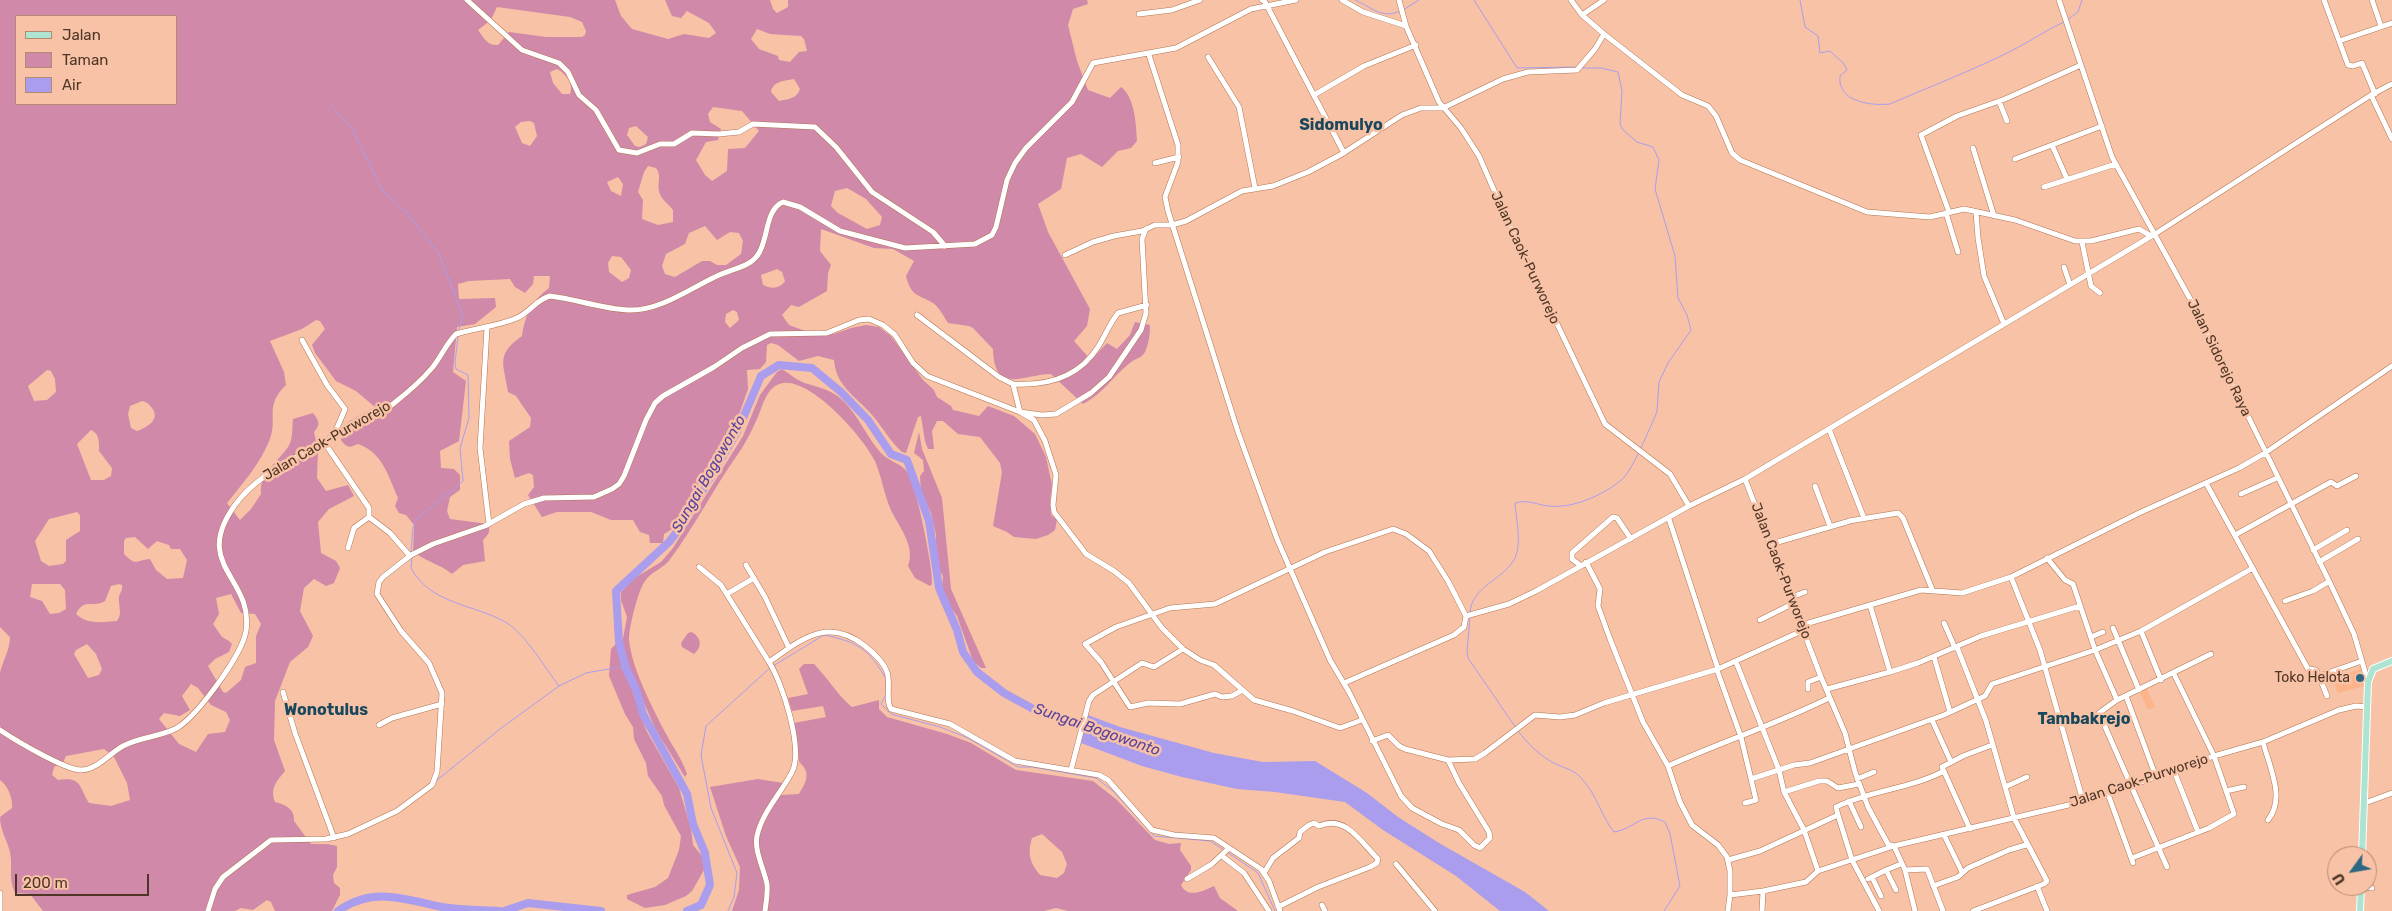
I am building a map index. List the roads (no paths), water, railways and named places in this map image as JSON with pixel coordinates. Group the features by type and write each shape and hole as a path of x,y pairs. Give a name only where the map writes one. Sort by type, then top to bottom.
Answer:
{"main road":[{"path":"2363,846 2368,682 2373,670 2392,661"},
{"path":"2360,911 2361,896"}],"street":[{"path":"467,0 522,50 559,63 568,72 579,95 596,110 619,150 637,153 660,144 674,144 692,132 719,134 739,132 753,124 815,127 836,147 872,192 933,232 945,246"},
{"path":"1139,14 1172,10 1200,0"},
{"path":"1262,0 1344,153"},
{"name":"Jalan Caok-Purworejo","path":"0,730 52,759 82,770 96,765 123,746 159,736 178,727 195,714 217,684 246,632 246,616 243,602 221,560 219,537 225,518 248,489 263,476 392,405 414,387 432,367 456,334 487,328 519,317 544,297 550,296 629,310 650,307 671,300 723,272 742,266 754,259 760,251 775,210 783,202 790,203 851,234 873,238 905,248 975,244 992,235 996,228 1011,170 1026,148 1057,120 1072,102 1092,63 1102,60 1149,55 1184,45 1251,9 1296,0"},
{"path":"1342,0 1364,12 1406,26"},
{"path":"1571,0 1582,15 1604,34 1682,95 1708,106 1716,116 1732,153 1748,165 1867,212 1930,217 1964,209 2015,220 2061,238 2082,242 2139,229 2153,235"},
{"path":"1582,15 1604,0"},
{"name":"Jalan Sidorejo Raya","path":"2059,0 2116,164 2202,324 2319,562 2354,634 2368,682"},
{"path":"2324,0 2348,65 2353,66 2362,63 2392,139"},
{"path":"2372,0 2381,26"},
{"name":"Jalan Caok-Purworejo","path":"1399,3 1406,26 1416,45 1439,102 1461,128 1479,156 1602,420 1609,428 1670,474 1689,506"},
{"path":"2339,41 2392,23"},
{"path":"1065,255 1093,242 1144,230 1156,224 1172,225 1201,214 1233,195 1254,188 1273,186 1290,179 1344,153 1402,115 1421,108 1443,108 1503,80 1528,72 1577,70 1604,34"},
{"path":"1314,95 1364,66 1416,45"},
{"path":"1149,55 1178,145 1179,157 1165,197 1172,225 1238,432 1276,539 1330,660 1344,683 1396,788 1407,804 1431,819 1459,830 1474,845 1480,848 1490,838 1489,832 1459,783 1448,760"},
{"path":"1208,57 1239,108 1254,188"},
{"path":"1958,252 1947,212 1921,135 1957,116 1999,101 2081,65"},
{"path":"1467,616 1509,604 1669,519 1689,506 1745,479 2153,235 2373,94 2392,84"},
{"path":"1999,101 2007,121"},
{"path":"2014,158 2102,126"},
{"path":"2052,145 2067,179"},
{"path":"1973,148 1994,216"},
{"path":"1155,163 1179,157"},
{"path":"2044,187 2116,164"},
{"path":"1976,212 1984,276 2004,324"},
{"path":"208,911 215,889 224,876 271,840 348,834 397,811 432,783 437,772 442,704 439,684 429,663 401,631 378,594 379,582 383,577 412,555 433,544 489,524 534,500 594,497 612,489 619,484 624,476 646,420 655,403 662,396 714,367 742,348 770,334 827,333 859,320 869,319 883,325 896,335 913,363 927,376 1020,410 1052,415 1075,404 1100,386 1109,377 1140,330 1147,305 1142,239 1144,230"},
{"path":"2082,242 2091,286 2100,294"},
{"path":"2064,267 2070,285"},
{"path":"917,315 1013,384 1043,384 1069,375 1092,355 1118,313 1147,305"},
{"path":"487,328 480,448 489,524"},
{"path":"302,340 327,385 346,409 334,436"},
{"path":"1372,740 1388,735 1401,748 1448,760 1483,755 1536,715 1570,716 1633,694 1717,669 1736,662 1803,628 1870,605 1932,589 1962,593 2011,577 2265,453 2392,366"},
{"path":"1013,384 1020,410 1034,420 1045,441 1056,475 1054,512 1081,549 1129,583 1168,636 1200,660 1214,665 1241,691 1254,700 1288,709 1340,728 1362,720"},
{"path":"1829,429 1864,518"},
{"path":"324,442 369,508 369,517"},
{"path":"2235,535 2331,482 2337,486 2356,476"},
{"path":"2241,494 2277,478"},
{"name":"Jalan Caok-Purworejo","path":"1745,479 1829,698 1845,732 1863,796 1884,840 1894,846 2108,794 2214,756 2263,742 2339,710 2356,706 2367,707"},
{"path":"2206,483 2309,671 2316,670 2327,696"},
{"path":"1815,486 1830,526"},
{"path":"1771,544 1850,521 1898,513 1932,589"},
{"path":"369,517 390,533 412,555"},
{"path":"348,548 354,528 369,517"},
{"path":"1580,565 1572,559 1572,553 1614,517 1617,518 1631,539"},
{"path":"1669,519 1741,737 1756,800 1745,803"},
{"path":"1241,691 1232,696 1220,697 1214,694 1180,704 1148,703 1132,707 1128,706 1114,680 1085,644 1116,627 1178,606 1215,604 1345,545 1387,530 1400,531 1429,551 1467,616 1464,627 1458,633 1344,683"},
{"path":"2313,550 2347,530"},
{"path":"2319,562 2358,538"},
{"path":"2048,558 2065,580 2072,583 2095,650 2117,700"},
{"path":"1586,562 1600,589 1599,610 1648,733 1668,766 1677,795 1690,822 1718,845 1728,860 1730,871 1728,911"},
{"path":"746,565 790,648"},
{"path":"698,567 713,576 727,594 775,672 792,731 797,757 792,774 774,802 757,837 766,883 765,911"},
{"path":"1751,779 1810,763 1932,720 1986,695 1988,687 1992,684 2095,650 2141,631 2253,568"},
{"path":"2011,577 2030,622 2083,801"},
{"path":"727,594 754,578"},
{"path":"2285,601 2312,591 2328,582"},
{"path":"1760,620 1805,592"},
{"path":"1870,605 1890,672"},
{"path":"1827,690 1890,672 1934,657 1981,636 2080,606"},
{"path":"1944,623 1977,699 2014,818 2026,845 2046,878 2046,882 1973,911"},
{"path":"2113,628 2139,690"},
{"path":"2141,631 2161,680"},
{"path":"769,663 815,633 835,632 849,635 877,656 884,666 890,682 888,702 891,709 950,724 1015,761 1095,774 1108,780 1152,830 1174,835 1208,837 1264,873 1279,909 1318,887 1370,866 1377,862 1378,859 1345,826 1337,822 1319,826 1314,823 1309,824 1300,832 1297,840 1273,858 1264,873"},
{"path":"2091,637 2103,632"},
{"path":"1071,770 1089,701 1096,692 1144,663 1154,667 1183,649"},
{"path":"2167,867 2099,713 2117,700 2174,674 2211,654"},
{"path":"1934,657 1950,712"},
{"path":"2319,676 2362,660"},
{"path":"1736,662 1779,770 1784,792 1804,830 1818,871"},
{"path":"2108,794 2132,860 2198,832 2234,814 2214,756 2174,674"},
{"path":"1808,689 1808,682 1821,676"},
{"path":"283,692 295,733 334,836"},
{"path":"2126,696 2156,777"},
{"path":"1668,766 1711,747 1763,728 1829,698"},
{"path":"380,725 392,718 442,704"},
{"path":"1932,720 1951,762"},
{"path":"2263,742 2277,798 2273,813 2268,820"},
{"path":"1970,829 1942,767 1992,745"},
{"path":"1879,911 1852,860 1836,807 1863,796 1912,785 1944,771"},
{"path":"2174,771 2198,832"},
{"path":"1784,792 1819,781 1827,781 1838,788 1858,782 1874,772"},
{"path":"2004,787 2027,777"},
{"path":"2226,791 2244,787"},
{"path":"2365,803 2392,794"},
{"path":"1849,801 1862,827"},
{"path":"1728,860 1760,851 1838,815"},
{"path":"1944,834 1962,872"},
{"path":"1933,886 1958,877 1962,872 2009,850 2026,845"},
{"path":"1730,895 1763,891 1806,882 1818,871 1894,846 1905,870 1915,911"},
{"path":"1187,879 1223,855 1228,849"},
{"path":"1223,855 1244,874 1270,911"},
{"path":"1396,864 1435,911"},
{"path":"1881,896 1870,878 1901,864"},
{"path":"1905,870 1927,869 1943,911"},
{"path":"1886,870 1896,890"},
{"path":"2037,886 2047,911"},
{"path":"1762,911 1763,891"},
{"path":"0,893 0,911"},
{"path":"1322,905 1325,911"}],"water":[{"path":"1088,715 1120,727 1214,753 1263,762 1315,761 1367,793 1398,817 1439,843 1525,892 1549,911 1500,911 1456,876 1383,830 1345,802 1275,792 1237,789 1182,777 1142,766 1081,743"}],"waterway":[{"path":"1355,0 1382,13 1387,14 1400,11"},
{"path":"1403,10 1419,0"},
{"path":"1474,0 1517,68 1575,67"},
{"path":"1800,0 1805,27 1818,36 1820,53 1830,51 1844,64 1847,70 1840,76 1844,92 1849,97 1874,104 1890,104 1968,71 2013,50 2064,22"},
{"path":"2067,20 2078,12 2082,0"},
{"path":"1582,68 1601,68 1618,72 1622,91 1620,124 1623,130 1637,142 1653,147 1659,160 1655,189 1675,256 1678,298 1687,315 1691,330 1668,363 1659,382 1657,412 1641,448"},
{"path":"330,104 352,129 382,190 407,213 439,254 463,316 458,332"},
{"path":"411,552 413,527 418,518 463,481 460,448 469,418 468,375 456,369 458,336"},
{"name":"Sungai Bogowonto","path":"687,911 701,905 710,885 705,853 693,824 687,794 643,714 637,692 625,666 619,642 616,591 669,542 683,524 737,432 761,376 779,365 812,368 841,392 868,420 891,454 907,460 929,521 939,588 957,630 963,652 977,672 1004,693 1037,711 1089,728"},
{"path":"1470,613 1476,596 1510,566 1515,558 1518,545 1515,503 1528,502 1558,506 1587,500 1605,491 1623,478 1639,452"},
{"path":"412,558 411,568 430,590 454,602 495,617 514,628 528,643 559,686 586,673 625,666"},
{"path":"1470,617 1468,658 1516,728"},
{"path":"773,666 824,635 846,641 861,648 874,660 886,679"},
{"path":"728,911 734,897 737,873 711,808 701,755 706,726 770,668"},
{"path":"886,683 886,695 881,704 891,714 940,727 968,738 1018,767 1032,767 1096,778 1113,791 1154,836 1210,841 1224,850"},
{"path":"436,781 500,729 559,686"},
{"path":"1518,731 1545,758 1579,776 1587,785 1614,832 1644,819 1650,818 1665,822 1670,834 1680,886 1664,911"},
{"path":"273,838 284,837"},
{"path":"1227,852 1258,873 1275,911"},
{"name":"Sungai Bogowonto","path":"338,911 351,903 376,897 402,898 449,908 499,911"},
{"name":"Sungai Bogowonto","path":"504,911 528,903 601,911"}],"place":[{"name":"Toko Helota","path":"2360,678"}],"district":[{"name":"Sidomulyo","path":"1341,125"},
{"name":"Wonotulus","path":"326,710"},
{"name":"Tambakrejo","path":"2084,719"}]}
